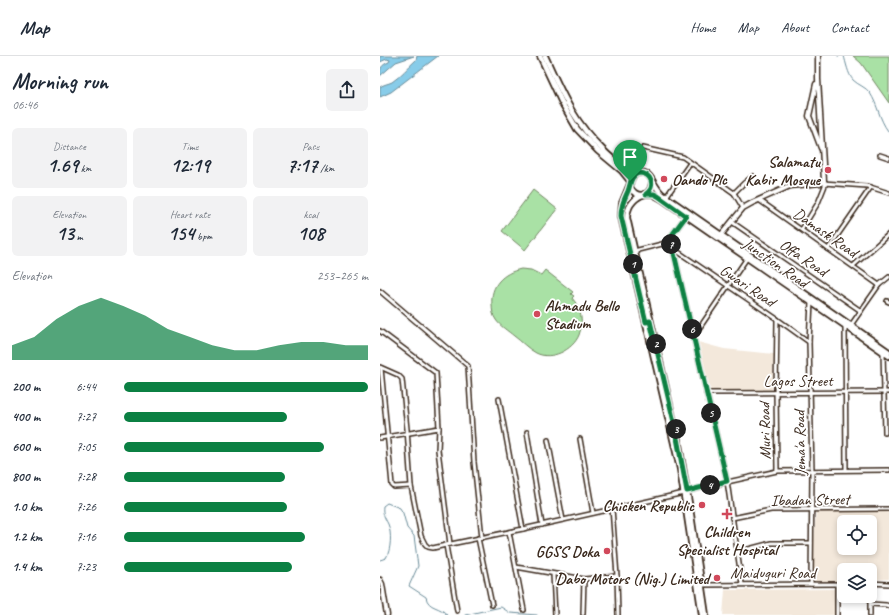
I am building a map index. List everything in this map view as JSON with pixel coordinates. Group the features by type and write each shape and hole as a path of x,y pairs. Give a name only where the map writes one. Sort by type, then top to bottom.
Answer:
{"main road":[{"path":"540,56 562,103 577,128 598,151 622,171 630,182 632,191 635,193 644,194"},
{"path":"545,56 572,113 588,135 617,163 628,170 646,174 652,182 651,189 632,202 627,214 648,321 685,492 706,615"},
{"path":"639,173 634,175 630,182 622,203 621,216 648,321"},
{"name":"Junction Road","path":"652,182 656,189 666,197 889,352"},
{"name":"Junction Road","path":"644,194 654,194 658,196 889,356"},
{"path":"685,492 702,615"}],"street":[{"path":"802,229 818,203 824,183 818,56"},
{"path":"818,79 810,116 823,152"},
{"path":"643,148 683,157 734,193 743,208"},
{"path":"880,155 889,158"},
{"path":"666,197 690,163"},
{"path":"734,193 753,176"},
{"path":"721,235 743,208 790,186 824,183 867,186 889,193"},
{"path":"828,249 871,187"},
{"name":"Damask Road","path":"759,200 879,285"},
{"path":"686,216 672,235 670,242 694,336 727,481 742,584"},
{"name":"Offa Road","path":"732,222 861,311"},
{"path":"853,266 889,234"},
{"path":"634,251 670,242"},
{"name":"Gwari Road","path":"673,249 809,342"},
{"path":"694,336 747,258"},
{"path":"851,325 879,285 889,277"},
{"path":"380,292 466,362 468,366 480,538 492,605"},
{"name":"Jema'a Road","path":"811,302 809,342 812,471 811,584"},
{"name":"Muri Road","path":"776,319 777,471"},
{"path":"845,326 846,470"},
{"path":"380,331 436,373 439,428 438,450 450,544"},
{"path":"883,352 885,433"},
{"path":"411,486 397,488 392,485 381,368 398,375 402,379 408,434 411,486 421,536 428,547 433,548 542,525 727,481 777,471 889,470"},
{"name":"Lagos Street","path":"706,393 889,392"},
{"path":"499,399 523,529"},
{"path":"380,438 439,428"},
{"path":"527,432 542,525"},
{"path":"580,439 593,513"},
{"path":"548,440 563,520"},
{"path":"612,508 618,615"},
{"name":"Ibadan Street","path":"732,518 771,510 889,509"},
{"path":"509,532 524,610"},
{"path":"737,552 775,542 811,543"},
{"path":"446,545 457,611"},
{"path":"516,567 584,578 617,576"},
{"path":"553,574 555,615"},
{"path":"583,614 584,578"},
{"path":"380,580 387,615"},
{"path":"877,583 889,584"},
{"name":"Maiduguri Road","path":"702,585 837,584"},
{"path":"837,603 837,615"},
{"path":"870,615 871,604 889,606"}],"shaded area":[{"path":"698,342 724,349 774,354 772,392 710,390"},
{"path":"816,511 889,512 889,579 877,580 877,563 837,563 837,581 811,583"},
{"path":"834,589 834,615 723,615 725,590"}],"green space":[{"path":"853,56 889,56 889,103 861,63"},
{"path":"533,190 557,209 525,250 502,231"},
{"name":"Ahmadu Bello Stadium","path":"521,269 531,270 541,275 545,270 573,292 571,294 574,296 572,298 578,306 581,315 581,330 572,345 561,353 548,356 536,353 502,326 494,317 492,298 496,286 503,277"}],"water":[{"path":"380,56 414,56 396,62 380,76 380,70 390,60 387,59 380,62"},
{"path":"417,56 438,56 391,92 380,97 380,87 392,82 398,77 416,60"}],"waterway":[{"path":"844,56 851,78 870,93 888,131"},
{"path":"380,560 386,558 390,546 389,528 383,511 383,506 387,503 400,508 407,528 414,536 418,566 409,586 426,597 429,604 447,615"},
{"path":"465,615 501,607 510,613 537,615"}],"place":[{"name":"Salamatu Kabir Mosque","path":"828,170"},
{"name":"Oando Plc","path":"664,179"},
{"name":"Ahmadu Bello Stadium","path":"537,314"},
{"name":"Chicken Republic","path":"702,505"},
{"name":"Children Specialist Hospital","path":"727,514"},
{"name":"GGSS Doka","path":"607,551"},
{"name":"Dabo Motors (Nig.) Limited","path":"717,578"}],"route":[{"path":"636,174 646,174 651,179 652,186 646,194 654,194 658,196 686,216 670,238 670,242 694,336 727,481 687,491 674,422 650,321 646,322 621,216 622,203 630,181 636,174"}]}
